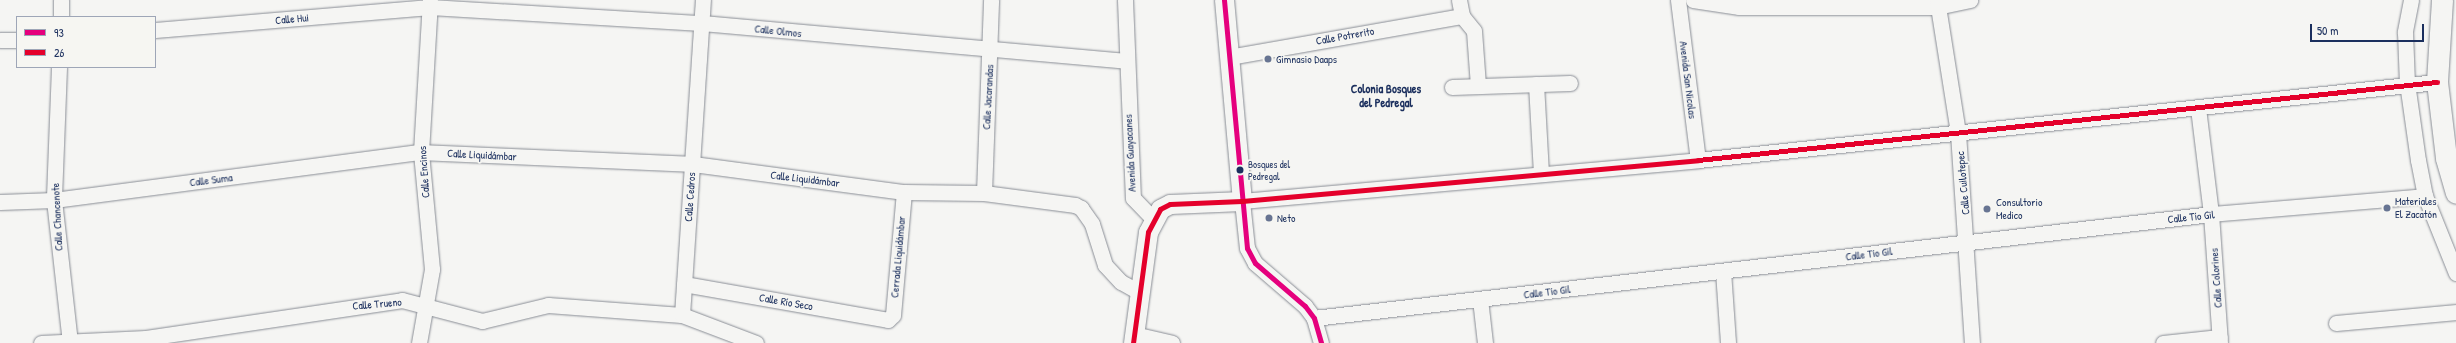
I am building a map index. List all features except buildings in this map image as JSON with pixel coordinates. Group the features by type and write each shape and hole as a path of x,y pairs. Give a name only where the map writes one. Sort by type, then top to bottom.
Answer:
{"main road":[{"path":"2442,0 2437,82 2446,158 2456,193"}],"street":[{"path":"61,0 61,16"},
{"name":"Calle Cedros","path":"682,315 703,0"},
{"name":"Calle Jacarandas","path":"984,193 991,0"},
{"name":"Avenida Guayacanes","path":"1125,0 1132,198 1153,219"},
{"path":"1224,0 1247,248 1255,263 1305,306 1314,318 1321,343"},
{"path":"1459,0 1462,16 1474,31 1478,86"},
{"name":"Avenida San Nicolas","path":"1678,0 1698,160"},
{"path":"1693,0 1739,7 1937,4 1970,0"},
{"path":"2408,0 2405,32 2407,83 2425,196 2456,273"},
{"name":"Calle Olmos","path":"430,4 702,23 990,52 1126,61"},
{"name":"Calle Hui","path":"156,30 430,4"},
{"name":"Calle Encinos","path":"419,343 423,307 432,270 421,152 430,4"},
{"name":"Calle Cuilotepec","path":"1937,4 1958,133 1967,242 1972,343"},
{"name":"Calle Potrerito","path":"1229,57 1462,16"},
{"path":"0,40 16,40"},
{"name":"Calle Chancenote","path":"60,68 54,200 70,342"},
{"path":"1172,343 1134,339 1139,292 1153,219 1160,209 1170,204 1242,201 1698,160 2198,108 2407,83 2437,82"},
{"path":"1452,87 1570,83"},
{"path":"1536,84 1541,174"},
{"name":"Calle Colorines","path":"2198,108 2211,214 2220,340"},
{"name":"Calle Liquidámbar","path":"421,152 693,164 904,192 984,193 1059,201 1082,208 1092,224 1105,265 1121,282 1139,292"},
{"name":"Calle Suma","path":"0,202 54,200 421,152"},
{"name":"Cerrada Liquidámbar","path":"888,320 893,315 904,192"},
{"name":"Calle Tío Gil","path":"1314,318 1480,300 2211,214 2425,196"},
{"path":"1723,271 1728,343"},
{"name":"Calle Río Seco","path":"684,284 888,320"},
{"name":"Calle Trueno","path":"41,343 148,340 375,302 402,300 423,307 482,321 548,305 682,315"},
{"path":"1480,300 1485,343"},
{"path":"2336,323 2456,312"},
{"path":"682,315 756,343"},
{"path":"2163,343 2220,340"}],"transit line":[{"name":"93","path":"1224,0 1247,248 1255,263 1305,306 1314,318 1321,343"},
{"name":"26","path":"1133,343 1148,232 1160,209 1170,204 1242,201 1698,160 2437,82"}],"place":[{"name":"Gimnasio Daaps","path":"1268,59"},
{"name":"Bosques del Pedregal","path":"1240,170"},
{"name":"Materiales El Zacatón","path":"2387,208"},
{"name":"Consultorio Medico","path":"1987,209"},
{"name":"Neto","path":"1269,218"}],"district":[{"name":"Colonia Bosques del Pedregal","path":"1386,96"}]}
